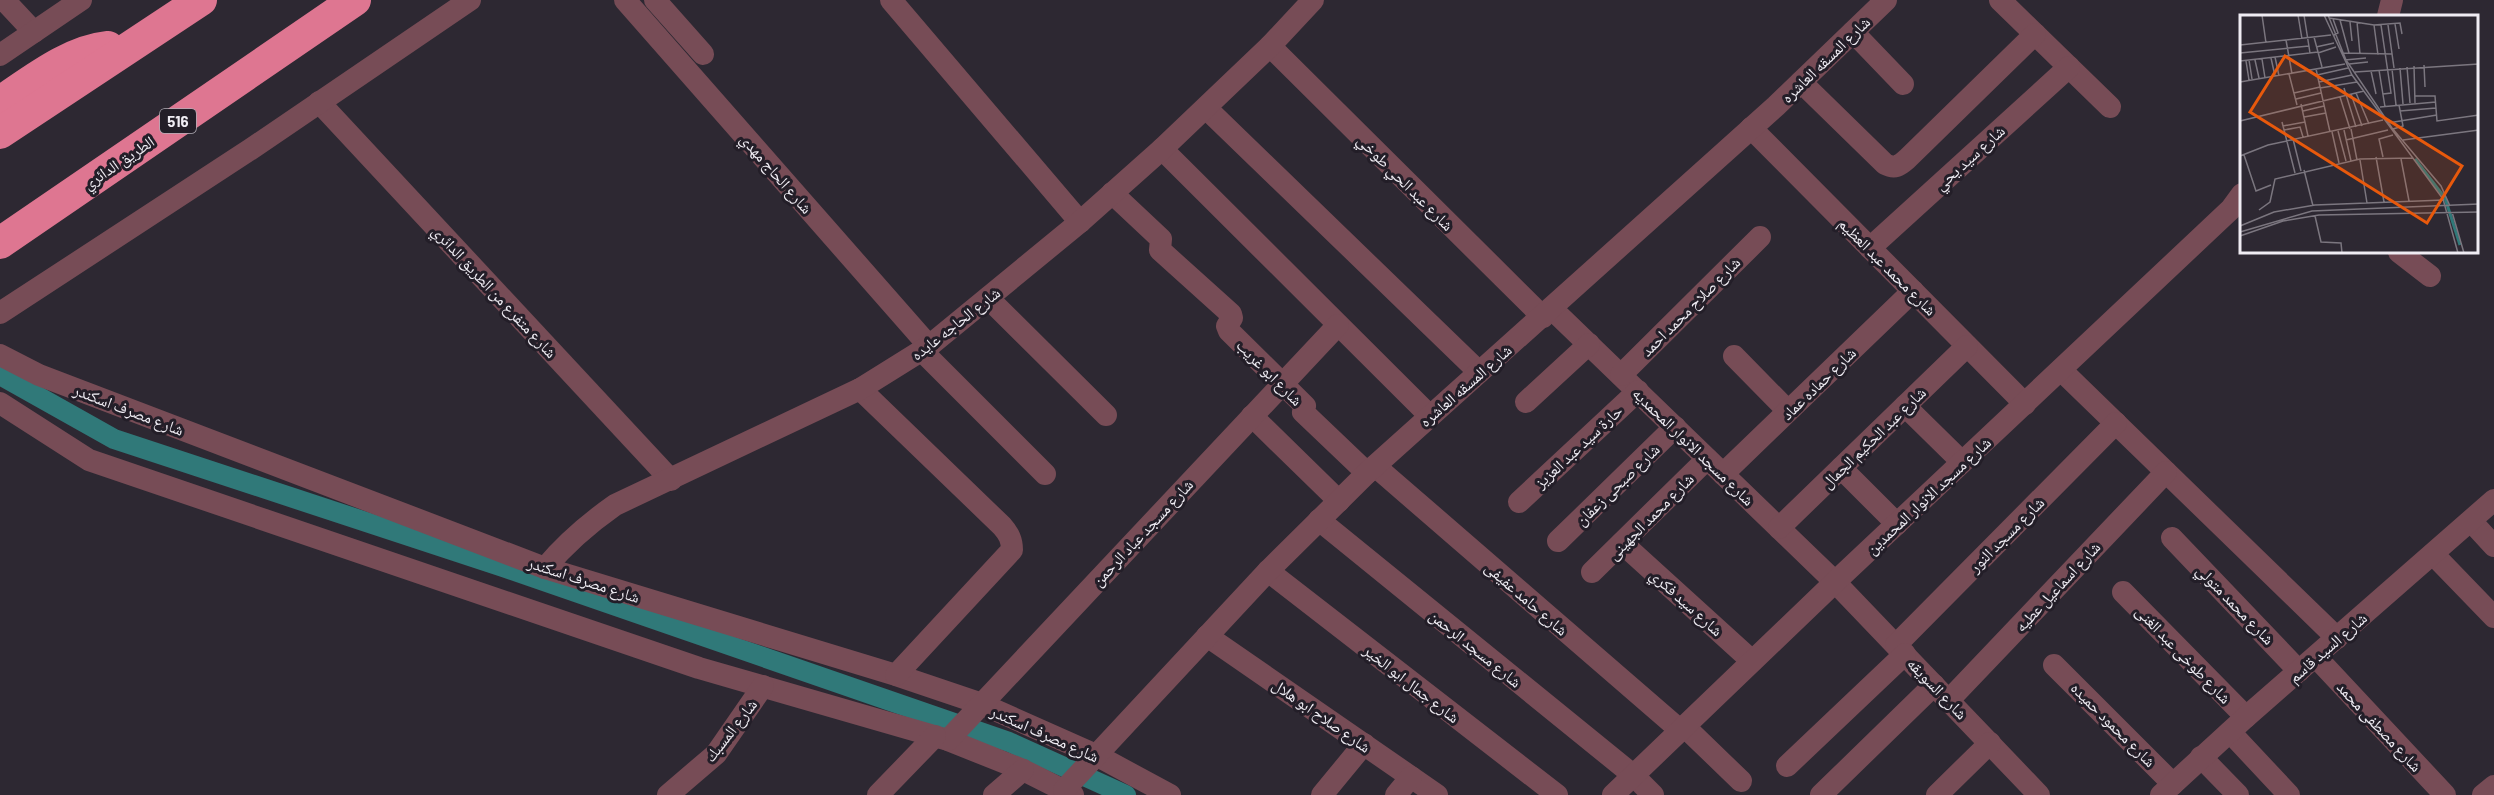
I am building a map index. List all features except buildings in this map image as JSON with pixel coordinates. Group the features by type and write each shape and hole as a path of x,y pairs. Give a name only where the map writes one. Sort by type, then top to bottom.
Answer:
{"highway":[{"path":"0,133 201,0"},
{"name":"الطريق الدائري","path":"0,243 355,0"},
{"path":"0,102 65,62 96,48 132,44"}],"street":[{"path":"4,0 34,32"},
{"path":"0,55 81,0"},
{"path":"0,313 251,149 470,0"},
{"name":"شارع الحاج مهدي","path":"625,0 926,348 1045,474"},
{"path":"655,0 703,54"},
{"path":"891,0 1080,222"},
{"name":"شارع الحاجه عايده","path":"545,568 567,543 615,505 860,389 926,348 1080,222 1162,149 1270,46 1313,0"},
{"name":"شارع المسقه العاشره","path":"1068,793 1096,755 1268,571 1319,520 1430,416 1751,128 1886,0"},
{"path":"2000,0 2110,107"},
{"path":"2388,15 2392,0"},
{"path":"1853,32 1903,84"},
{"path":"1801,82 1885,164 1893,168 1900,166 2035,34"},
{"name":"شارع عبد الحي طوخي","path":"1270,46 1547,313"},
{"name":"شارع سيد يحي","path":"1870,248 2069,67"},
{"name":"شارع متفرع من الطريق الدائري","path":"320,102 671,480"},
{"path":"1206,108 1479,372"},
{"name":"شارع محمد عبد العظيم","path":"1751,128 2025,404"},
{"path":"1162,149 1430,416"},
{"name":"شارع ابو غريب","path":"1112,193 1161,239 1160,250 1231,314 1232,318 1227,323 1227,328 1305,406 1303,412 1371,470"},
{"name":"شارع مسجد الانوار المحمدين","path":"1613,795 1835,582 2231,209 2240,197"},
{"name":"شارع صلاح محمد احمد","path":"1621,375 1760,237"},
{"path":"2402,254 2430,276"},
{"name":"شارع حماده عماد","path":"1715,466 1788,411 1913,291"},
{"path":"987,298 1106,415"},
{"name":"شارع مسجد الانوار المحمديه","path":"1547,313 1589,344 1835,582"},
{"name":"شارع مسجد عباد الرحمن","path":"878,795 979,704 1338,325"},
{"path":"1526,402 1589,344"},
{"name":"شارع عبد الحكيم الجمال","path":"1779,528 1967,346"},
{"name":"شارع مصرف اسكندر","path":"0,355 39,375 545,568 896,675 979,704 1096,755 1170,795"},
{"path":"1734,356 1788,411"},
{"path":"2061,370 2337,638"},
{"path":"860,389 1002,526 1012,542 1012,550 896,675"},
{"name":"حارة سيد عبد العزيز","path":"1519,502 1638,391"},
{"path":"0,403 89,460 699,668 941,738 1023,770 1068,793"},
{"path":"1905,406 1962,462"},
{"path":"1252,416 1339,501"},
{"name":"شارع مسجد النور","path":"1787,766 2116,423"},
{"name":"شارع صبحى زعفان","path":"1558,541 1675,427"},
{"name":"شارع محمد الجهينى","path":"1592,572 1622,543 1715,466"},
{"path":"1841,468 1897,524"},
{"name":"شارع حامد عفيفى","path":"1371,470 1682,728 1742,781"},
{"name":"شارع اسماعيل عطيه","path":"1821,795 1942,693 2166,472"},
{"name":"شارع السيد قاسم","path":"2167,789 2494,500"},
{"name":"شارع مسجد الرحمن","path":"1319,520 1633,775 1653,795"},
{"path":"2470,521 2494,546"},
{"name":"شارع محمد متولي","path":"2172,538 2308,664"},
{"name":"شارع سيد فكري","path":"1622,543 1752,661"},
{"path":"2433,554 2494,616"},
{"name":"شارع جمال ابو الخير","path":"1268,571 1557,795"},
{"name":"شارع السويقه","path":"1835,582 2039,795"},
{"name":"شارع طوخى عبد الغنى","path":"2123,592 2238,725 2289,795"},
{"name":"شارع صلاح ابو هلال","path":"1207,636 1437,795"},
{"name":"شارع مصطفى محمد","path":"2308,664 2445,795"},
{"name":"شارع محمود حميده","path":"2054,665 2167,789"},
{"name":"شارع المسبك","path":"668,795 716,754 763,686"},
{"path":"1937,795 1990,743"},
{"path":"1322,795 1364,744"},
{"path":"2201,757 2238,795"},
{"path":"994,795 1023,770"},
{"path":"1396,795 1411,777"},
{"path":"2483,795 2494,786"}],"waterway":[{"path":"0,375 114,439 503,567 1009,742 1126,795"}]}
